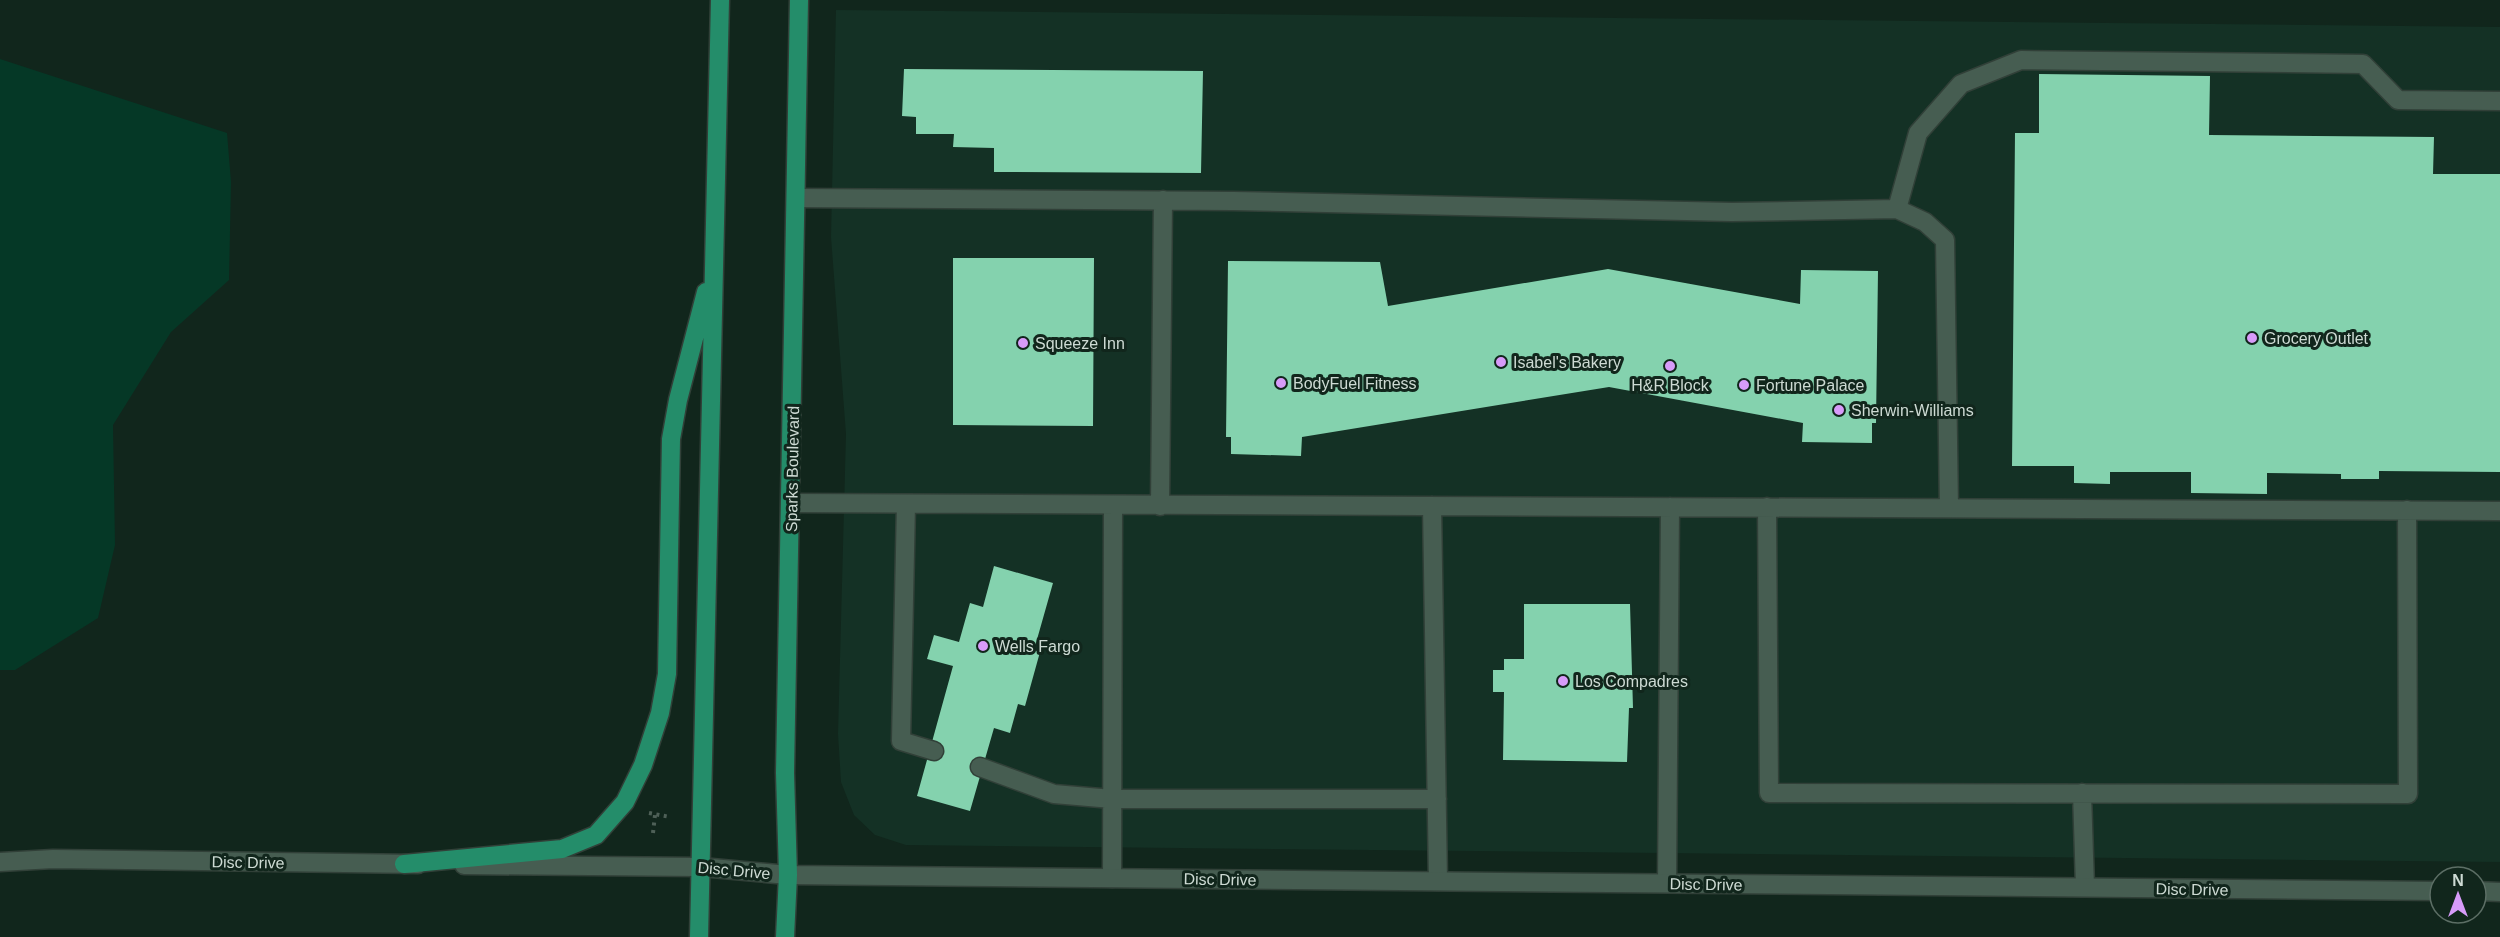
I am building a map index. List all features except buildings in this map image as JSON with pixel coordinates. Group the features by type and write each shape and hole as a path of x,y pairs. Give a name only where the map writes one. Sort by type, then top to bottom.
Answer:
{"main road":[{"path":"699,937 720,0"},
{"name":"Sparks Boulevard","path":"785,937 788,875 785,772 799,0"},
{"path":"1897,209 1918,132 1961,84 2021,60 2363,64 2398,100 2500,101"},
{"path":"797,198 1163,200 1732,212 1897,209 1925,222 1945,240 1949,508"},
{"path":"1160,506 1163,200"},
{"path":"404,864 562,849 596,835 625,802 643,765 660,713 667,674 670,439 714,264"},
{"path":"791,503 2500,511"},
{"path":"906,504 901,741 934,751"},
{"path":"1112,878 1113,505"},
{"path":"1432,506 1438,881"},
{"path":"1667,883 1670,507"},
{"path":"1767,507 1769,792 2408,794 2407,510"},
{"path":"980,767 1054,794 1112,799 1437,799"},
{"path":"2082,793 2085,888"},
{"name":"Disc Drive","path":"0,862 53,859 701,867 788,875 2428,891"}],"path":[{"path":"640,809 655,816 670,817"},
{"path":"653,833 655,816"}],"shaded area":[{"path":"836,10 2500,27 2500,862 906,845 875,835 854,815 841,782 838,734 846,434 831,237"},
{"path":"0,59 227,133 231,182 229,280 171,332 113,425 115,545 98,618 15,670 0,670"}],"place":[{"name":"Grocery Outlet","path":"2252,338"},
{"name":"Squeeze Inn","path":"1023,343"},
{"name":"Isabel's Bakery","path":"1501,362"},
{"name":"H&R Block","path":"1670,366"},
{"name":"BodyFuel Fitness","path":"1281,383"},
{"name":"Fortune Palace","path":"1744,385"},
{"name":"Sherwin-Williams","path":"1839,410"},
{"name":"Wells Fargo","path":"983,646"},
{"name":"Los Compadres","path":"1563,681"}]}
